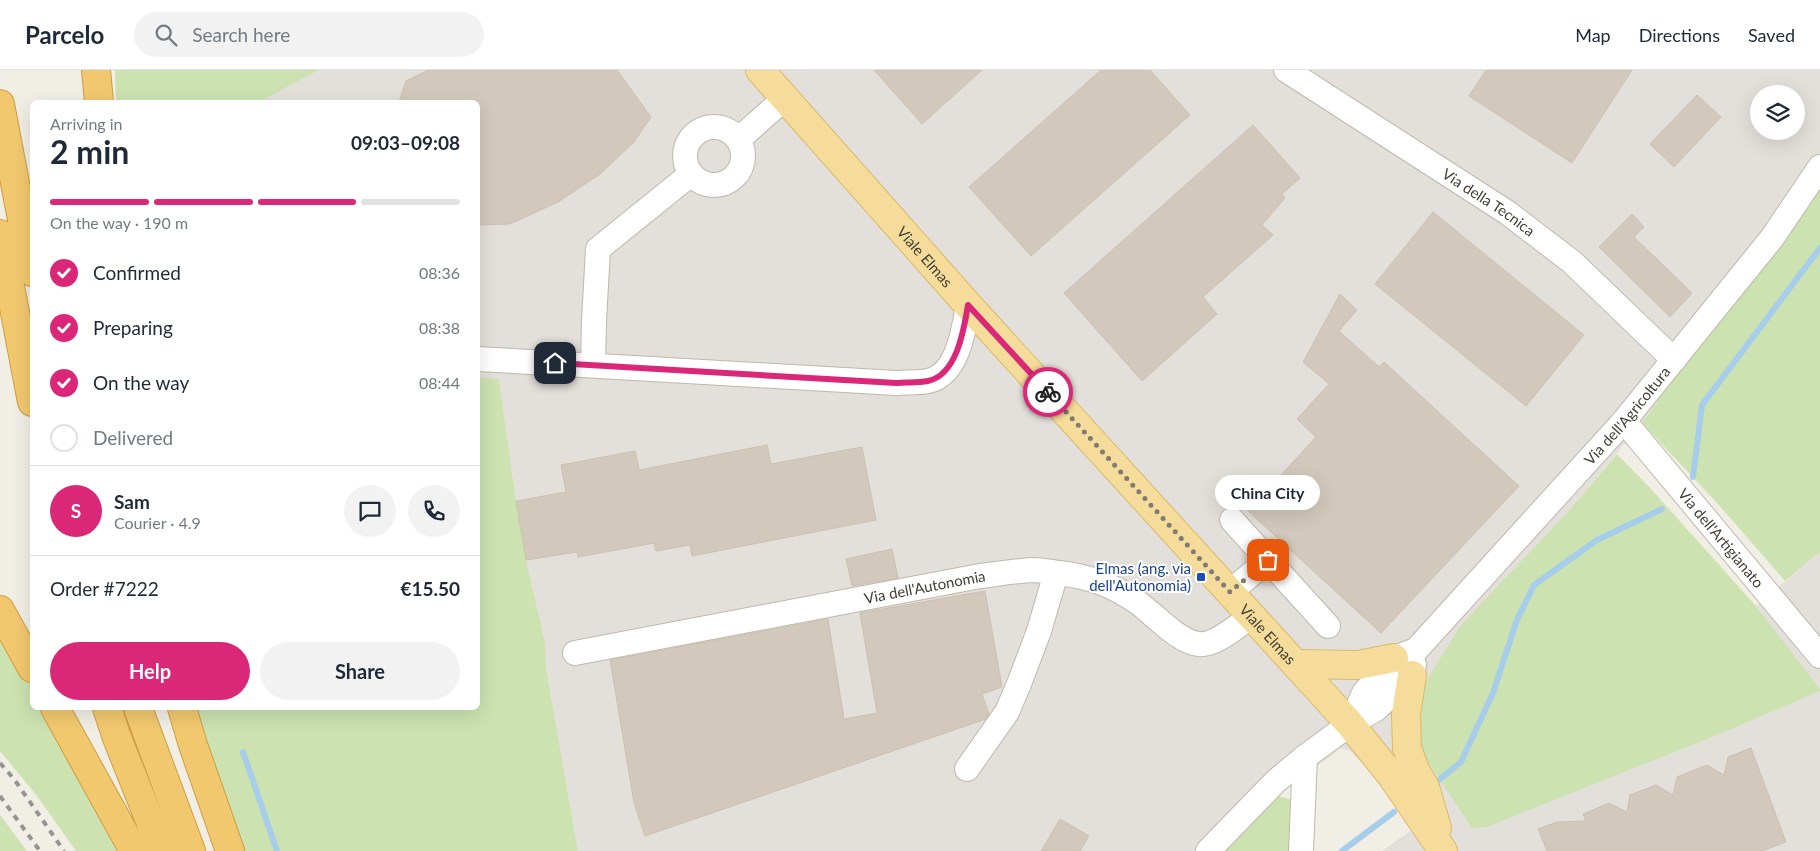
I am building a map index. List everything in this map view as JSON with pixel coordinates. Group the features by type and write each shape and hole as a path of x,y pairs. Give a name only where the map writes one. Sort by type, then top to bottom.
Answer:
{"highway":[{"path":"96,70 99,100"},
{"path":"0,104 30,262"},
{"path":"0,234 30,392"},
{"path":"0,610 30,664"},
{"path":"56,710 134,851"},
{"path":"108,710 162,851"},
{"path":"139,710 191,851"},
{"path":"183,710 230,851"}],"main road":[{"name":"Viale Elmas","path":"760,70 968,305 1350,724 1391,776 1443,851"},
{"path":"1296,664 1358,665 1407,661 1407,748 1414,770 1424,787 1443,851"}],"street":[{"name":"Via della Tecnica","path":"1286,70 1508,213 1572,262 1674,360"},
{"path":"739,139 785,98"},
{"path":"714,126 732,132 739,139 743,148 744,158 738,172 728,182 718,185 708,184 698,181 691,174 686,166 686,147 690,138 696,132 714,126"},
{"name":"Via dell'Agricoltura","path":"1208,851 1276,781 1350,724 1376,709 1407,661 1624,421 1674,360 1772,238 1820,167"},
{"path":"593,366 598,249 691,174"},
{"path":"480,359 896,383 929,381 941,376 951,363 960,343 968,305"},
{"name":"Via dell'Artigianato","path":"1624,421 1820,656"},
{"path":"1232,520 1328,626"},
{"path":"1230,592 1268,560"},
{"name":"Via dell'Autonomia","path":"576,653 980,576 1034,570 1084,576 1109,584 1138,602 1191,642 1201,644 1212,642 1252,615"},
{"path":"967,769 1010,705 1039,631 1056,573"},
{"path":"1302,851 1305,757"}],"shaded area":[{"path":"319,70 1820,70 1820,174 1642,423 1566,514 1487,827 1720,734 1820,691 1820,851 1382,851 1413,829 1371,772 1349,750 1340,749 1278,796 1226,851 578,851 546,668 545,642 526,560 499,379 480,377 480,100 263,100"},
{"path":"1820,552 1820,689 1756,606"}],"green space":[{"path":"115,70 319,70 263,100 116,100"},
{"path":"1820,174 1820,552 1785,581 1718,504 1642,423"},
{"path":"480,377 499,379 516,501 526,560 545,642 546,668 578,851 239,851 194,710 480,710"},
{"path":"1617,454 1756,606 1820,691 1720,734 1487,827 1472,828 1424,756 1418,723 1423,686 1461,625 1566,514"},
{"path":"0,626 30,682 30,710 45,710 123,851 76,851 37,796 0,751"},
{"path":"1278,796 1292,800 1289,851 1226,851"},
{"path":"0,815 27,851 0,851"}],"building":[{"path":"428,70 617,70 651,117 634,142 600,174 558,202 510,224 480,225 480,100 400,100 406,81"},
{"path":"874,70 982,70 922,124"},
{"path":"1101,70 1150,70 1190,115 1031,256 969,187"},
{"path":"1486,70 1632,70 1572,163 1469,96"},
{"path":"1697,95 1721,117 1674,167 1650,144"},
{"path":"1253,125 1300,178 1282,194 1285,198 1262,225 1273,235 1203,297 1217,314 1142,381 1064,293"},
{"path":"1433,212 1584,335 1526,406 1375,284"},
{"path":"1632,214 1644,227 1634,237 1692,293 1670,317 1599,247"},
{"path":"1340,294 1357,310 1339,331 1379,367 1384,362 1519,486 1381,633 1248,511 1316,437 1297,419 1329,384 1303,362"},
{"path":"767,445 771,464 862,447 876,520 692,556 690,545 656,551 654,543 578,557 577,552 526,560 516,501 566,492 561,465 635,451 639,470"},
{"path":"892,549 898,578 852,586 846,559"},
{"path":"985,591 1002,687 982,694 989,714 986,719 645,836 634,803 610,660 828,619 844,719 877,713 860,613"},
{"path":"1751,748 1786,842 1762,851 1547,851 1538,829 1557,822 1586,821 1583,814 1609,803 1627,812 1630,795 1656,785 1673,795 1677,777 1707,765 1724,775 1728,757"},
{"path":"1060,819 1089,836 1080,851 1041,851"}],"waterway":[{"path":"1693,477 1702,405 1820,248"},
{"path":"1434,784 1461,762 1493,693 1517,620 1534,585 1597,540 1662,509"},
{"path":"243,752 277,851"},
{"path":"1342,851 1394,812"}],"railway":[{"path":"0,763 14,779 64,851"},
{"path":"0,796 40,851"}],"way so far":[{"path":"1048,392 1230,592 1268,560"}],"place":[{"name":"China City","path":"1268,560"},
{"name":"Elmas (ang. via dell'Autonomia)","path":"1201,577"}],"route":[{"path":"555,363 896,383 929,381 941,376 951,363 960,343 968,305 1048,392"}]}
